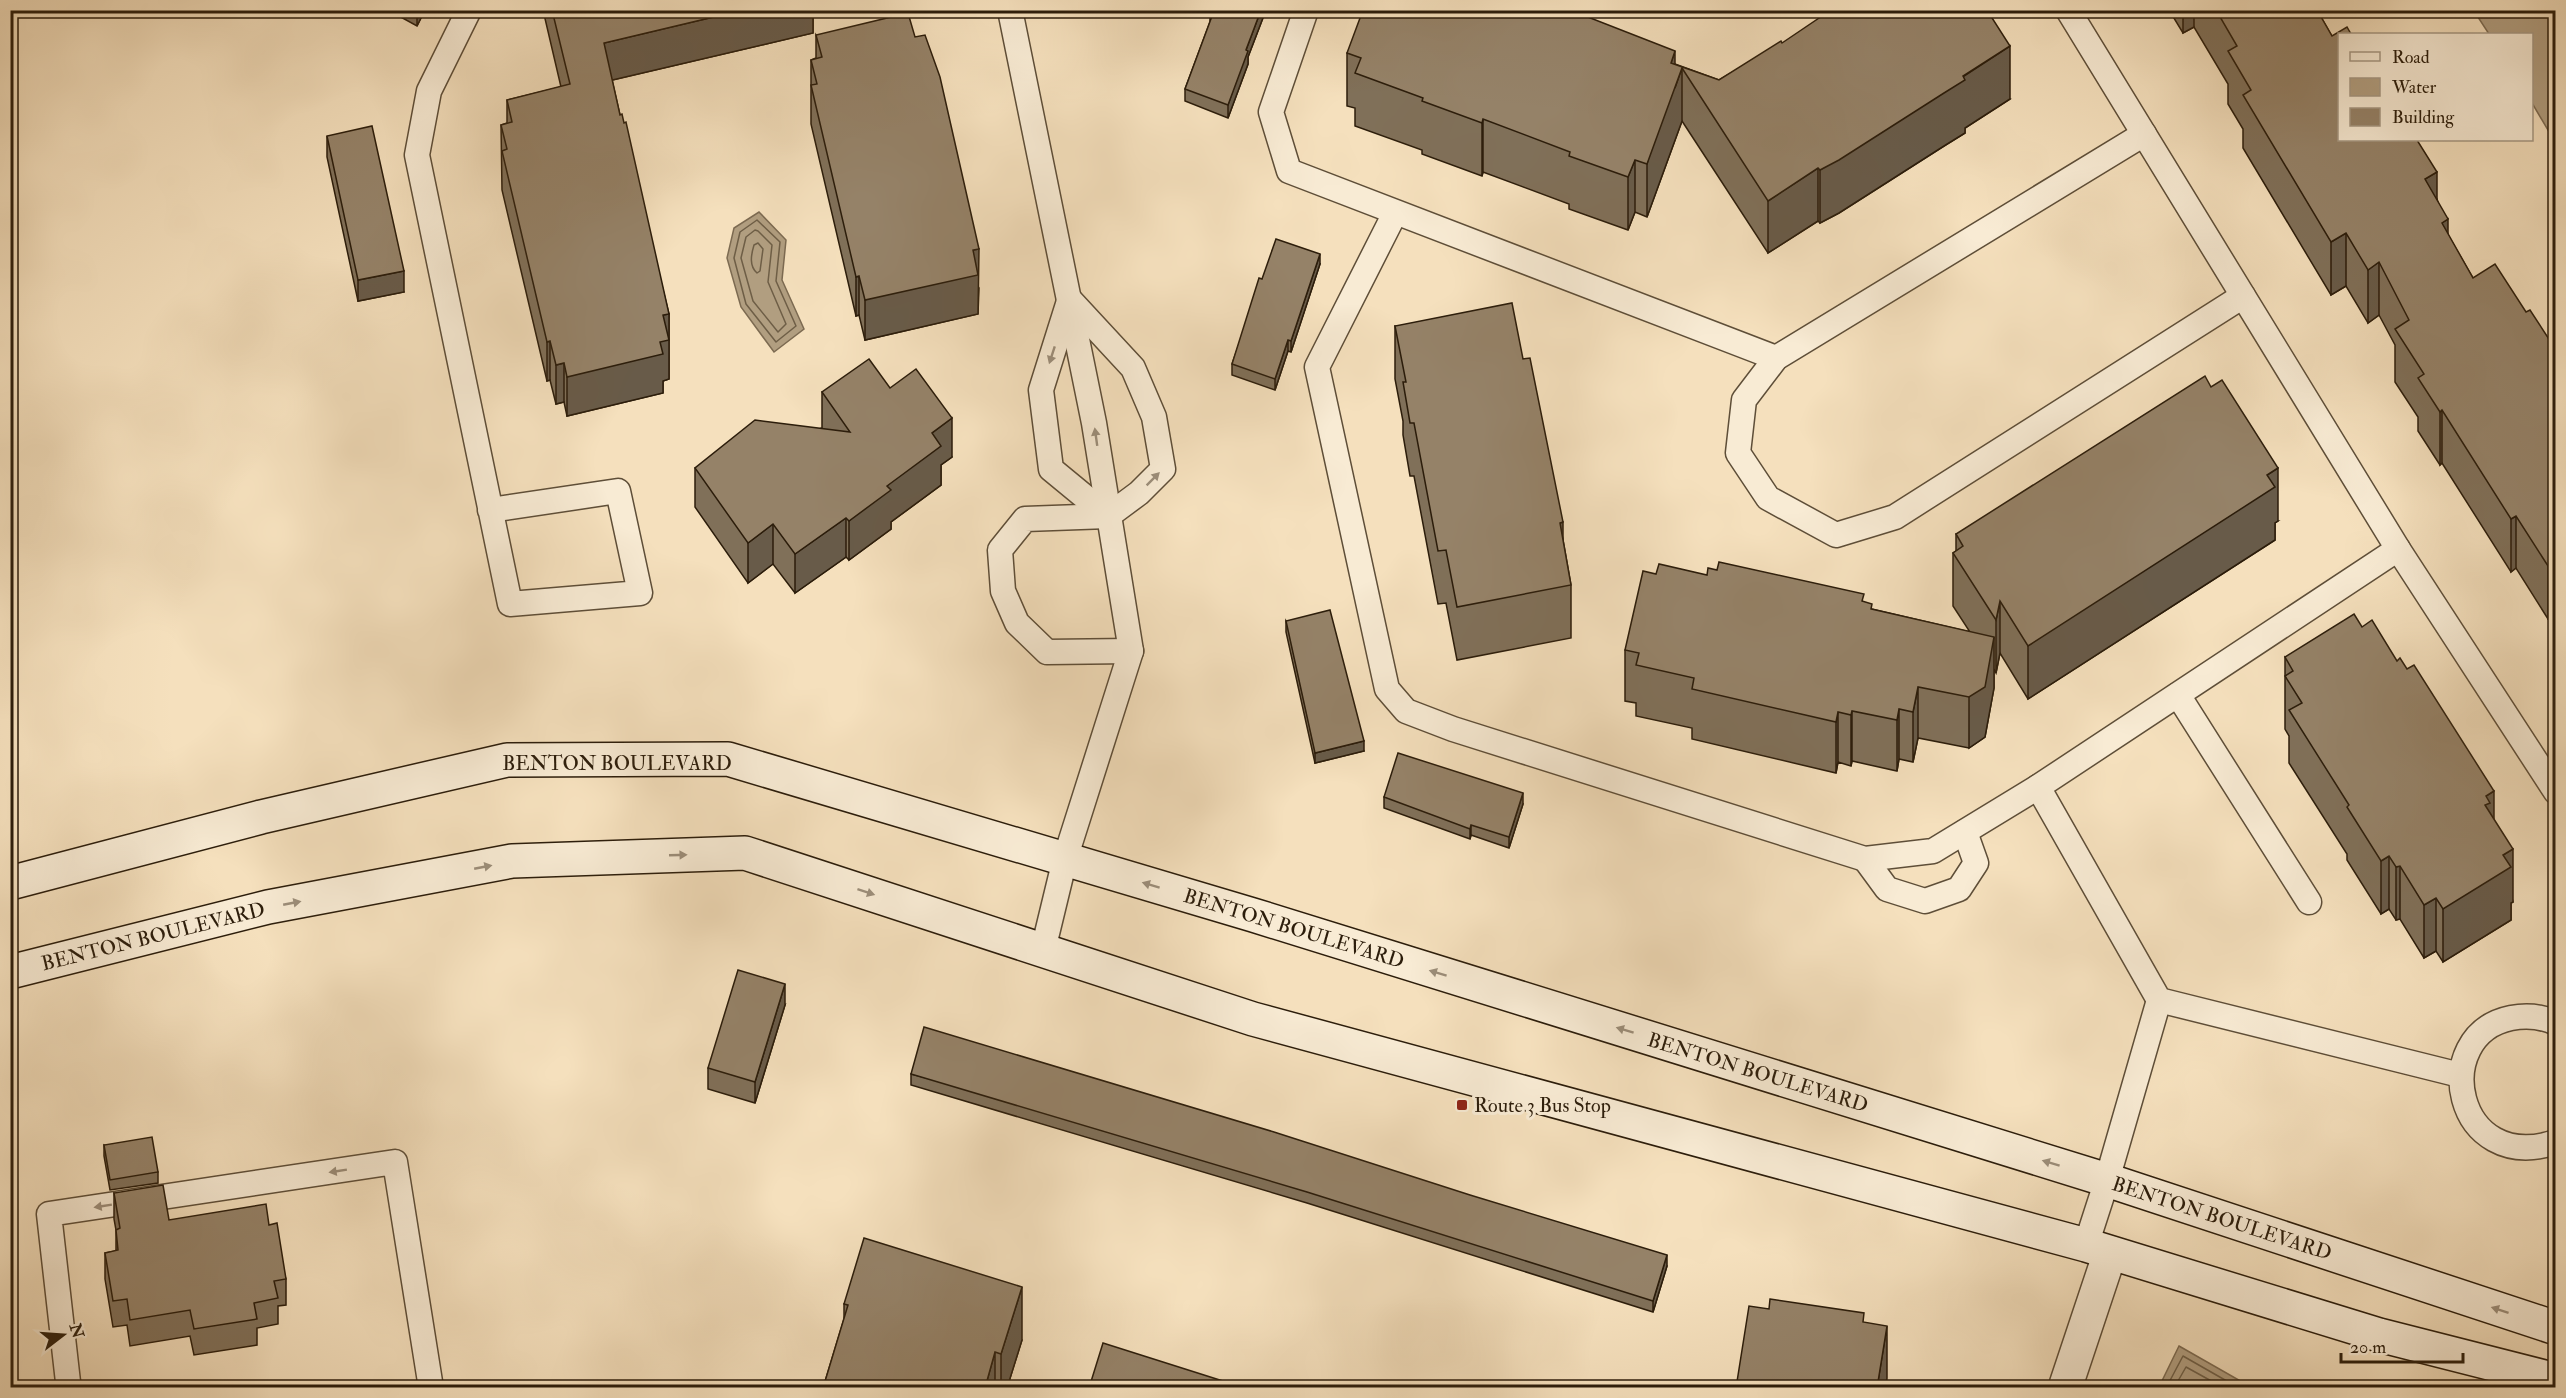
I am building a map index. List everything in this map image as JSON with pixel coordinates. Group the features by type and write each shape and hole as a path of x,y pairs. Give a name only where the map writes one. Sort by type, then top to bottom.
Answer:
{"street":[{"name":"BENTON BOULEVARD","path":"10,883 261,818 507,760 728,759 1065,859 2107,1180 2556,1328"},
{"name":"BENTON BOULEVARD","path":"10,972 268,907 512,861 745,853 1253,1019 2098,1249 2379,1335 2556,1380"},
{"path":"2065,1388 2098,1249"}],"lane":[{"path":"469,10 429,91 417,155 490,510 510,604 640,593 618,491 490,510"},
{"path":"1010,10 1094,423 1131,651 1065,859 1043,950"},
{"path":"1306,10 1271,112 1289,171 1776,358"},
{"path":"2068,10 2398,549 2556,792"},
{"path":"2144,134 1776,358 1744,400 1738,453 1768,498 1836,535 1895,517 2243,296"},
{"path":"1395,213 1317,367 1387,689 1406,711 1453,729 1865,859 1933,851 2038,788 2398,549"},
{"path":"1070,300 1133,368 1154,417 1163,469 1139,493 1108,516 1025,519 1000,550 1003,591 1017,623 1047,652 1131,651"},
{"path":"1070,300 1041,390 1051,469 1108,516"},
{"path":"2178,694 2309,902"},
{"path":"2038,788 2159,1000 2107,1180 2098,1249"},
{"path":"1865,859 1887,888 1925,901 1959,889 1967,879 1976,863 1965,832"},
{"path":"2159,1000 2460,1076"},
{"path":"2556,1023 2548,1019 2526,1016 2504,1020 2484,1030 2470,1048 2460,1076 2468,1111 2480,1129 2497,1141 2517,1148 2539,1148 2556,1142"},
{"path":"70,1388 49,1214 395,1162 431,1388"}],"water":[{"path":"2474,11 2555,11 2555,142 2533,105 2533,33 2488,33"},
{"path":"759,212 786,240 782,280 804,329 774,352 741,307 727,258 734,228"},
{"path":"2179,1346 2251,1387 2159,1387"}],"building":[{"path":"552,10 743,10 604,43 620,115 622,114 624,123 626,122 669,314 663,315 669,340 660,342 663,354 567,377 564,363 556,365 550,341 547,342 502,151 507,149 501,125 512,122 507,100 570,84"},
{"path":"1212,10 1261,10 1228,105 1185,89 1212,16 1210,15"},
{"path":"1363,10 1570,10 1675,51 1671,63 1719,80 1781,41 1782,43 1831,10 1987,10 2010,46 1963,76 1965,80 1839,160 1820,170 1818,168 1768,201 1682,68 1647,164 1635,160 1628,177 1569,156 1570,152 1483,119 1482,123 1422,101 1423,98 1355,73 1361,58 1347,53"},
{"path":"2216,10 2317,10 2332,36 2347,27 2350,33 2338,33 2338,141 2418,141 2437,172 2425,179 2448,219 2442,223 2473,278 2495,264 2526,312 2530,310 2556,350 2556,561 2548,566 2516,516 2511,519 2442,410 2440,412 2418,378 2424,374 2395,329 2409,320 2379,262 2368,270 2346,233 2331,242 2243,95 2251,90 2228,51 2237,46"},
{"path":"908,13 915,37 925,35 940,77 979,249 973,250 978,275 865,300 859,276 856,277 811,85 817,84 811,60 822,57 816,35"},
{"path":"372,126 404,271 358,280 327,136"},
{"path":"1276,239 1320,254 1291,341 1288,340 1275,379 1232,364 1259,278 1262,279"},
{"path":"1512,303 1523,359 1530,358 1563,522 1560,523 1571,585 1457,607 1446,550 1438,551 1414,423 1410,423 1403,382 1406,382 1395,326"},
{"path":"869,359 890,388 916,369 952,418 932,433 941,446 887,486 891,490 849,521 846,518 795,554 773,524 748,543 695,468 755,420 850,432 822,392"},
{"path":"2205,376 2211,387 2222,380 2278,468 2267,475 2275,487 2028,646 2000,601 1996,620 1953,553 1963,546 1956,534"},
{"path":"1719,562 1864,594 1862,601 1872,604 1871,609 1994,637 1985,687 1969,697 1918,687 1913,712 1899,709 1897,720 1852,711 1851,715 1838,712 1836,722 1692,689 1694,678 1636,665 1639,653 1625,650 1643,571 1656,574 1659,564 1707,575 1708,568 1717,570"},
{"path":"1330,610 1364,741 1315,753 1286,621"},
{"path":"2354,614 2362,627 2372,620 2397,661 2400,658 2407,669 2414,665 2494,791 2486,796 2490,803 2485,805 2513,849 2503,855 2511,867 2443,909 2436,898 2424,905 2400,866 2396,867 2389,856 2381,861 2347,807 2349,805 2289,710 2302,703 2285,676 2293,671 2285,657"},
{"path":"1398,753 1523,793 1509,837 1471,825 1470,829 1384,797"},
{"path":"738,970 785,984 755,1082 708,1068"},
{"path":"924,1027 1274,1132 1667,1255 1653,1301 1307,1192 911,1074"},
{"path":"152,1137 158,1172 110,1180 104,1145"},
{"path":"163,1185 169,1220 266,1204 269,1225 277,1223 286,1279 274,1281 278,1298 254,1303 257,1319 194,1329 190,1310 130,1320 127,1299 113,1301 105,1253 118,1250 116,1230 120,1228 114,1193"},
{"path":"864,1238 1022,1287 1001,1354 995,1352 985,1388 823,1388 848,1305 844,1304"},
{"path":"1770,1299 1864,1313 1863,1322 1887,1326 1877,1388 1736,1388 1749,1306 1769,1309"},
{"path":"1103,1343 1245,1388 1089,1388"}],"place":[{"name":"Route 3 Bus Stop","path":"1462,1105"}]}
